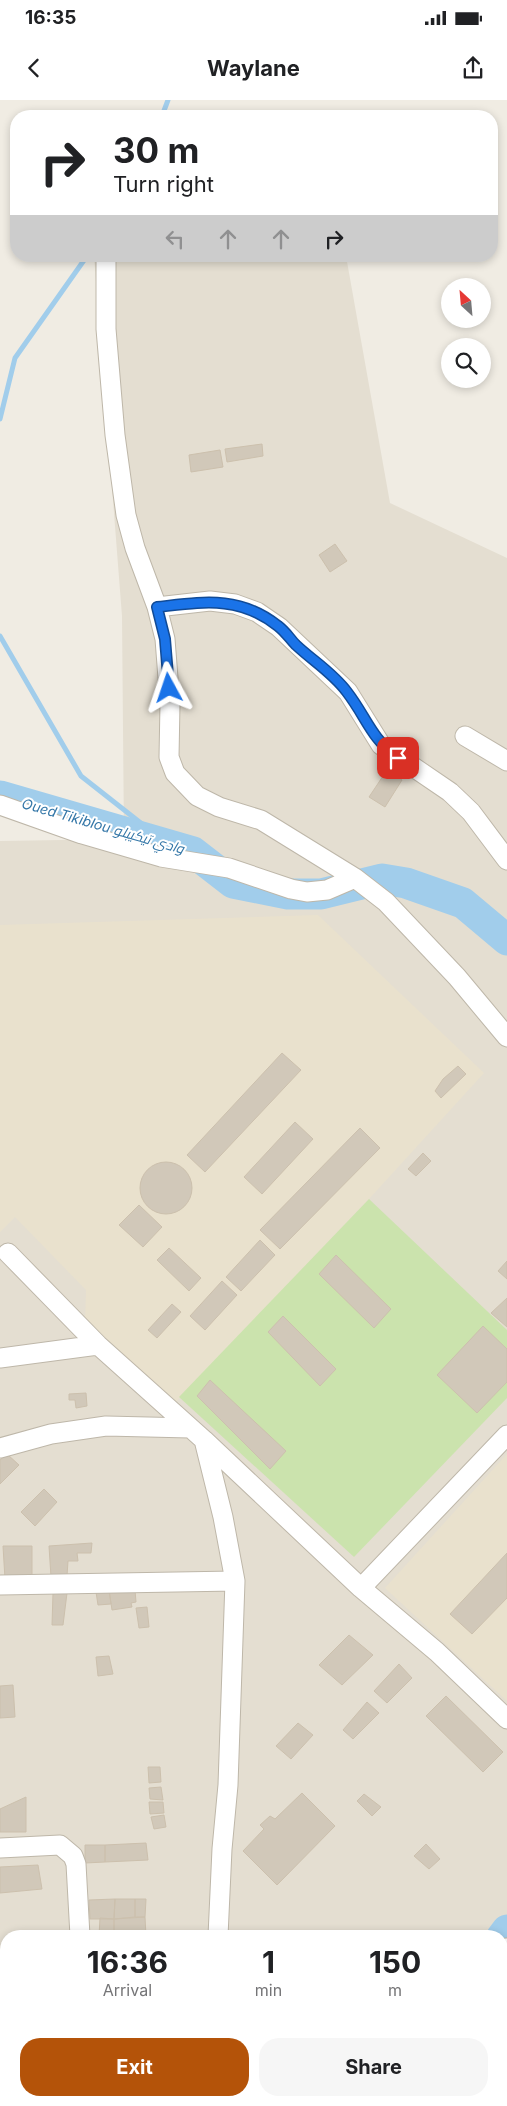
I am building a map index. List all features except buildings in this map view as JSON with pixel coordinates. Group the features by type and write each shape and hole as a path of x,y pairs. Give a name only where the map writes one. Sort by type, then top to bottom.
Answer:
{"street":[{"path":"106,262 106,328 120,472 126,515 134,548 157,607 165,639 170,704 170,757 175,774 197,796 219,807 261,820 355,878 392,908 457,977 507,1037"},
{"path":"157,607 210,602 235,604 257,612 279,627 344,688 381,745 450,792 471,812 507,860"},
{"path":"465,736 507,761"},
{"path":"0,805 82,834 161,857 229,868 291,890 307,892 327,890 355,878"},
{"path":"8,1253 98,1345 197,1434 361,1588 437,1652 507,1719"},
{"path":"0,1358 98,1345"},
{"path":"0,1448 51,1434 106,1426 197,1434"},
{"path":"197,1434 223,1517 235,1581 228,1785 221,1858 218,1930"},
{"path":"361,1588 507,1435"},
{"path":"0,1585 235,1581"},
{"path":"0,1848 60,1845 73,1856 76,1864 80,1930"}],"shaded area":[{"path":"94,262 347,262 390,503 507,558 507,1930 0,1930 0,841 124,839 122,616"},
{"path":"318,915 484,1073 369,1199 174,1404 85,1323 86,1290 15,1217 0,1232 0,925"},
{"path":"507,1454 507,1701 385,1588"}],"green space":[{"path":"369,1199 507,1330 507,1398 354,1557 179,1397"}],"waterway":[{"path":"164,110 168,100"},
{"path":"0,419 15,358 83,262"},
{"path":"0,636 81,776 170,846"},
{"name":"Oued Tikiblou وادي تيكيبلو","path":"0,796 193,852 233,883 288,894 321,894 382,879 406,883 463,903 507,940"}],"route":[{"path":"169,688 165,639 157,607 210,602 235,604 257,612 279,627 296,645 341,684 381,745 398,758"}]}
